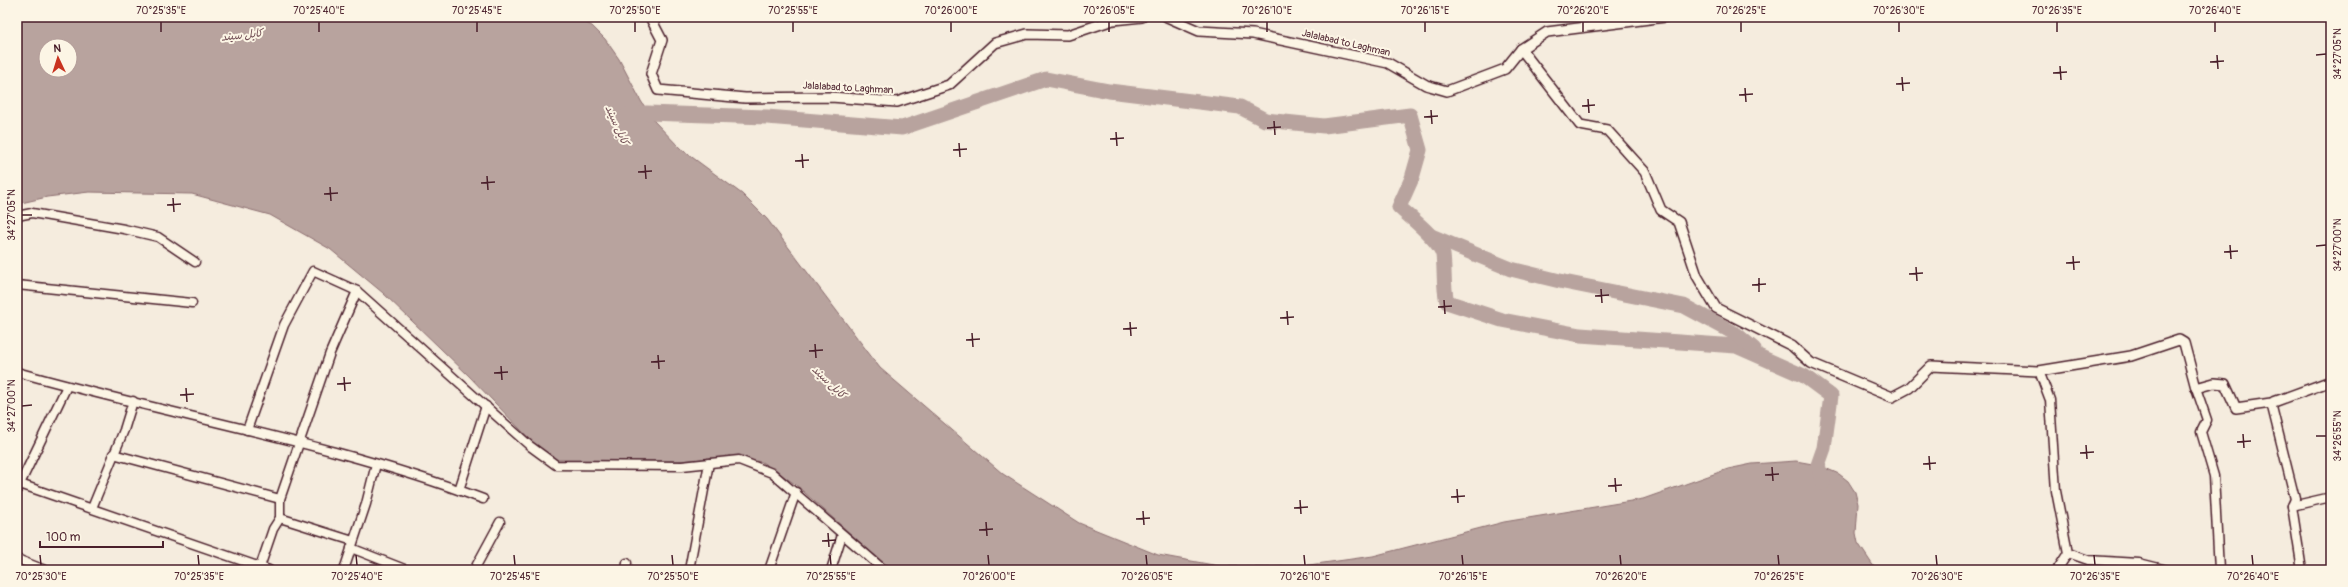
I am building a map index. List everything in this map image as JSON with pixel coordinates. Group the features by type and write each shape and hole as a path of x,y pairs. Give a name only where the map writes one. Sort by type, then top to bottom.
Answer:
{"street":[{"name":"Jalalabad to Laghman","path":"650,17 662,40 651,74 658,90 745,98 831,96 897,102 949,85 996,43 1027,34 1068,35 1113,20 1142,17"},
{"name":"Jalalabad to Laghman","path":"1167,17 1199,31 1253,34 1388,63 1426,85 1447,90 1505,69 1521,49 1547,32 1665,17"},
{"path":"1521,49 1580,125 1607,130 1645,172 1661,210 1679,222 1697,276 1716,308 1792,346 1811,363 1892,397 1909,388 1931,366 2039,372 2131,356 2180,340 2184,343 2206,420 2201,432 2214,476 2219,570"},
{"path":"17,216 32,213 124,229 158,237 195,262"},
{"path":"247,430 284,324 313,271 357,291 556,466 682,466 739,460 772,473 796,492 884,570"},
{"path":"17,285 192,303"},
{"path":"259,568 273,529 280,518 280,499 330,353 357,291"},
{"path":"17,372 67,386 300,443 376,464 483,499"},
{"path":"2039,372 2050,400 2056,491 2068,552 2057,570"},
{"path":"2196,388 2214,383 2225,384 2236,408 2270,403 2331,381"},
{"path":"67,386 18,486 92,508 259,568 269,570"},
{"path":"92,508 124,430 133,401"},
{"path":"2270,403 2295,499 2292,506 2302,570"},
{"path":"458,490 486,406"},
{"path":"113,454 280,499"},
{"path":"689,570 709,463"},
{"path":"344,570 366,504 376,464"},
{"path":"769,570 796,492"},
{"path":"2292,506 2331,497"},
{"path":"280,518 352,544 407,570"},
{"path":"474,570 500,522"},
{"path":"831,570 842,534"},
{"path":"2068,552 2088,560 2139,563 2168,570"},
{"path":"17,559 45,570"}],"water":[{"name":"کابل سيند","path":"17,17 575,17 592,26 605,39 619,59 641,101 654,121 681,149 742,194 767,219 880,368 1003,474 1079,523 1158,555 1219,566 1266,568 1309,565 1373,556 1504,522 1643,499 1728,469 1752,464 1796,461 1818,465 1839,474 1848,481 1855,492 1858,504 1856,533 1858,543 1876,570 1758,570 1731,566 1688,570 891,570 795,484 762,462 730,457 678,461 555,461 545,455 469,376 383,293 330,249 270,215 192,194 89,192 47,197 17,204"}],"waterway":[{"path":"627,115 647,113 767,117 902,128 1046,79 1109,91 1240,107 1265,120 1324,126 1410,115 1420,150 1412,178 1399,207 1424,229 1441,249 1443,255 1447,302 1502,320 1580,335 1736,346 1804,376 1831,396 1824,448 1818,465 1823,483"},
{"path":"1431,236 1511,269 1564,282 1684,306 1736,334 1754,349"}]}
